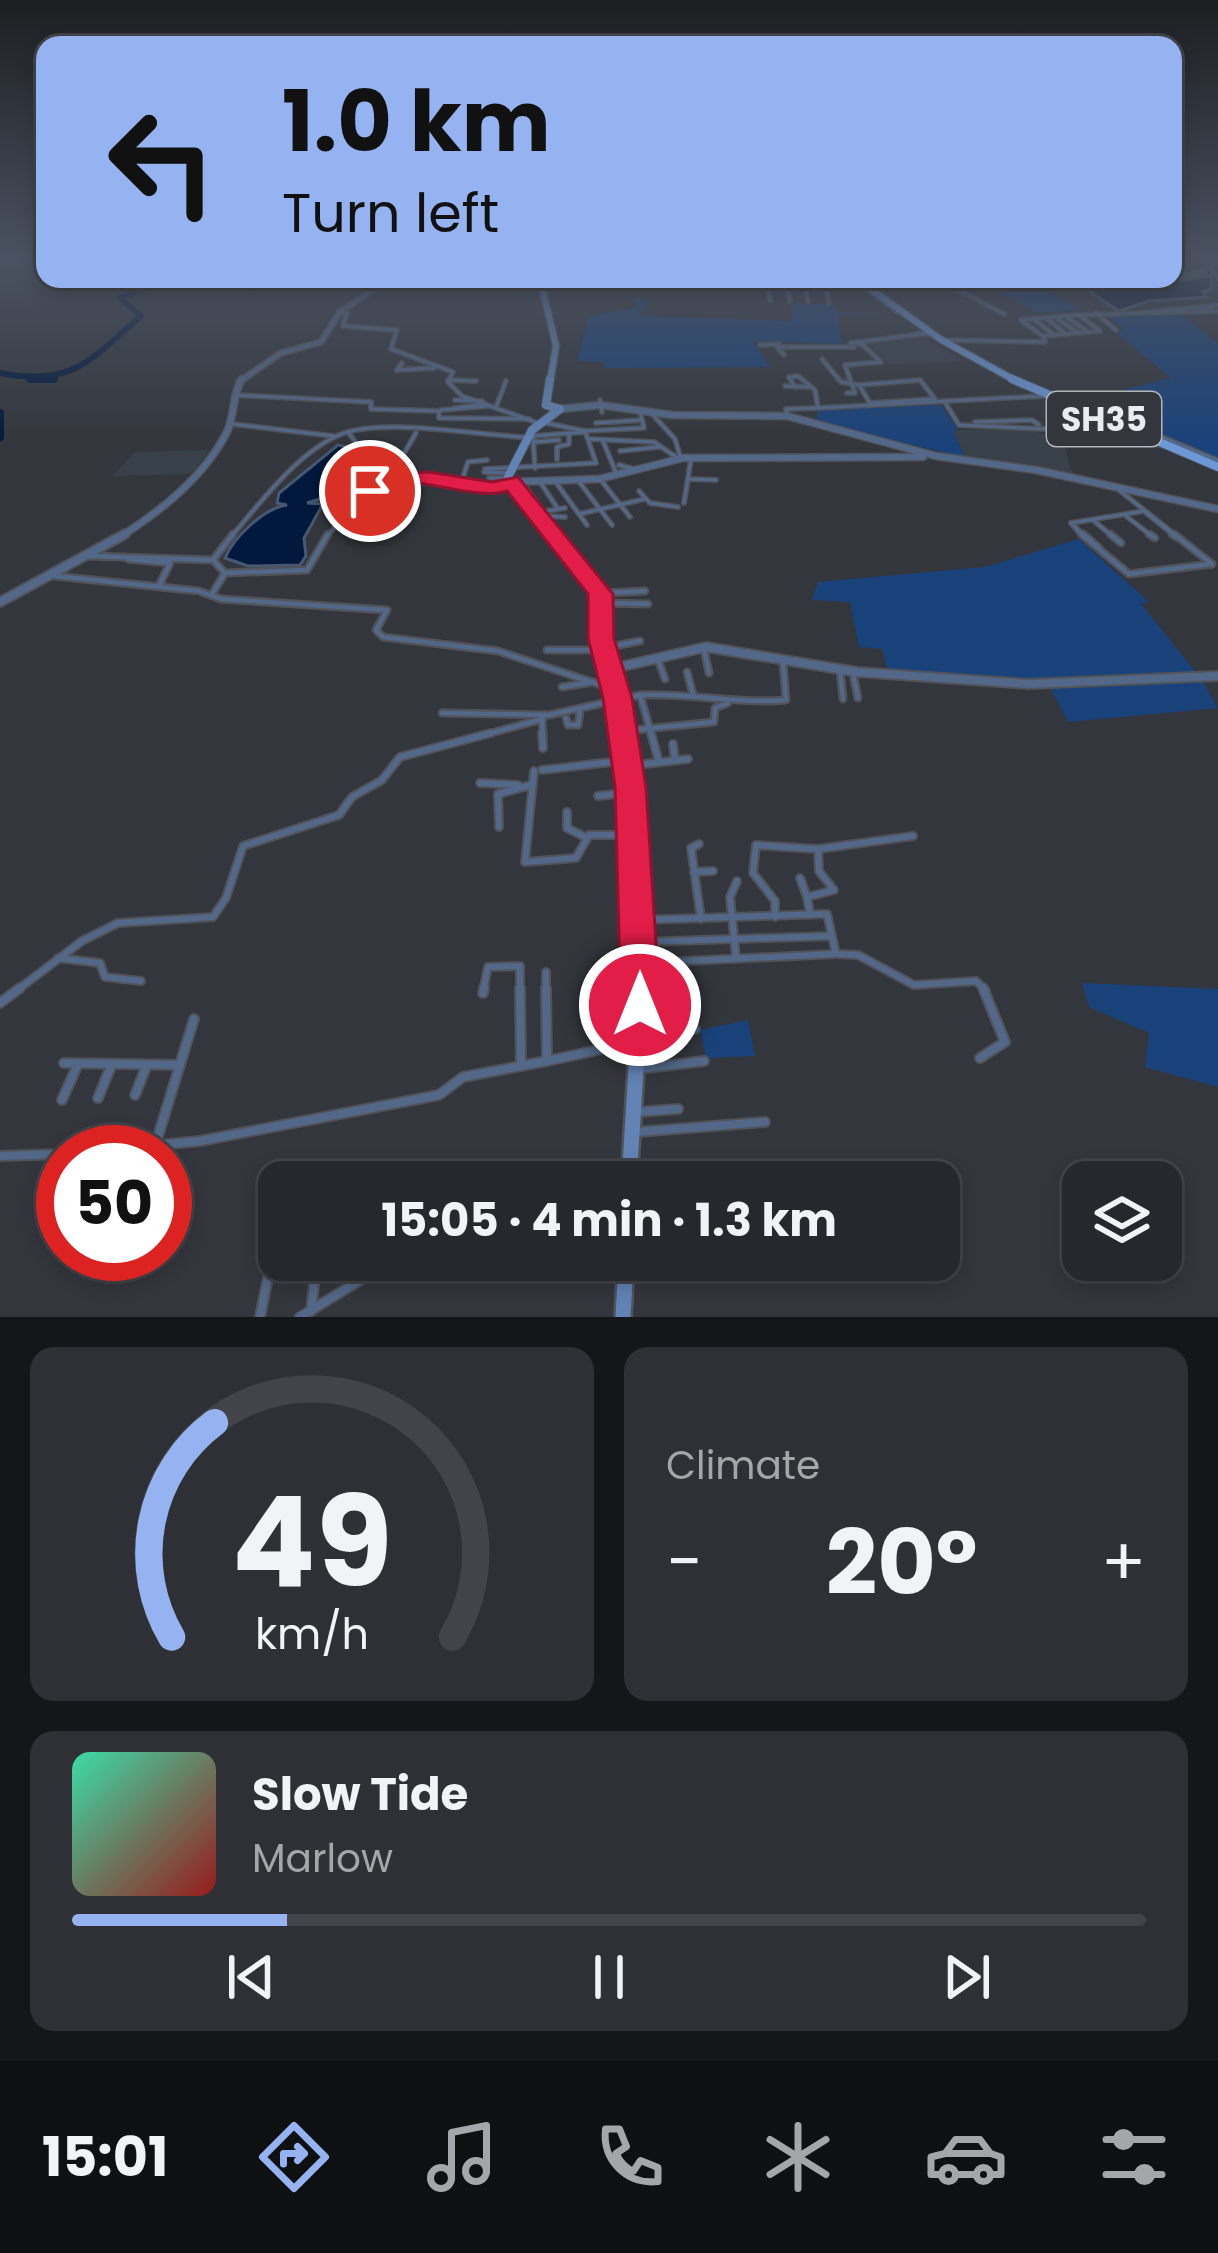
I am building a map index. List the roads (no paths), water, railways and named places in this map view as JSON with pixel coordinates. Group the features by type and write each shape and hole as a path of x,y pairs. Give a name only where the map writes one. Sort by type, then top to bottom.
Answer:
{"main road":[{"path":"550,320 556,346 546,404 562,410"},
{"name":"SH35","path":"911,320 994,370 1218,464"},
{"name":"SH35","path":"911,320 932,337 1042,396 1218,464"},
{"path":"562,410 533,421 512,477 602,598 604,649 631,793 642,963 629,1161"},
{"path":"623,1317 625,1281"}],"street":[{"path":"0,602 89,556 180,496 230,424 239,381 256,366 326,338 335,320"},
{"path":"345,320 343,326 397,330 391,349 453,372 448,380"},
{"path":"784,355 776,346 860,344 914,335 1046,341 1022,320"},
{"path":"1035,320 1054,335"},
{"path":"1048,320 1066,334"},
{"path":"1061,320 1078,333"},
{"path":"1071,320 1088,332"},
{"path":"1042,336 1101,331 1086,320"},
{"path":"1092,324 1109,322 1116,330"},
{"path":"1042,326 1054,325"},
{"path":"848,393 855,393 845,365 881,362 860,344"},
{"path":"760,345 846,345"},
{"path":"822,359 841,382 920,380 935,399 873,404 859,385"},
{"path":"402,363 397,370 434,368"},
{"path":"778,377 799,376 816,391 813,424"},
{"path":"789,377 795,387"},
{"path":"448,380 476,381"},
{"path":"448,380 462,396 533,421"},
{"path":"496,407 506,381"},
{"path":"785,386 808,387"},
{"path":"483,402 487,393"},
{"path":"234,395 440,411 483,402"},
{"path":"569,425 562,410 585,405 645,413 787,414 816,408 1042,396"},
{"path":"455,400 483,402"},
{"path":"946,404 959,425 1039,425"},
{"path":"585,405 586,417"},
{"path":"533,421 540,408"},
{"path":"378,479 496,490 535,468 596,463 585,432 569,425 439,418 440,411"},
{"path":"596,423 645,413"},
{"path":"645,413 650,441"},
{"path":"645,413 676,439 680,459"},
{"path":"787,414 936,456 1218,509"},
{"path":"964,423 1032,420 1045,429"},
{"path":"230,424 333,436"},
{"path":"213,560 292,466 333,436 348,432 529,437 645,427"},
{"path":"503,437 512,428"},
{"path":"89,556 122,553 213,560 225,573 307,570 328,533 378,479 385,464 370,462 348,432"},
{"path":"389,479 416,433"},
{"path":"557,458 557,447 569,444 569,435"},
{"path":"529,437 559,440"},
{"path":"529,437 535,468"},
{"path":"588,439 650,441 667,458"},
{"path":"603,441 616,475"},
{"path":"620,451 659,447"},
{"path":"524,493 574,479 600,479 667,458 936,456"},
{"path":"669,514 678,505 691,459"},
{"path":"460,485 468,461 487,460"},
{"path":"619,465 632,468"},
{"path":"486,473 544,486 562,509 539,513"},
{"path":"574,479 612,525"},
{"path":"600,479 630,517"},
{"path":"688,479 716,479"},
{"path":"557,484 587,525"},
{"path":"1071,524 1130,574 1212,564 1115,487"},
{"path":"638,491 653,503 678,505"},
{"path":"579,514 645,499"},
{"path":"650,511 653,503"},
{"path":"1136,503 1177,536"},
{"path":"1071,524 1144,511"},
{"path":"539,513 553,519 565,517"},
{"path":"1125,514 1155,538"},
{"path":"1093,520 1121,543"},
{"path":"1071,524 1099,548"},
{"path":"128,559 172,566 159,586"},
{"path":"211,596 225,573"},
{"path":"55,576 211,596 387,610 376,630 383,637 498,651 616,694 692,694 728,704"},
{"path":"602,598 645,592"},
{"path":"602,598 648,604"},
{"path":"548,650 604,649 640,641"},
{"path":"704,647 709,673"},
{"path":"611,669 704,647 853,672 1064,685 1218,676"},
{"path":"657,657 665,679"},
{"path":"621,731 716,721 715,708 728,704 788,699 784,661"},
{"path":"840,670 843,699"},
{"path":"686,672 692,694"},
{"path":"853,672 857,698"},
{"path":"562,687 592,682"},
{"path":"442,713 551,715 580,710 616,694"},
{"path":"640,695 659,762"},
{"path":"566,718 568,725 578,725 580,710"},
{"path":"668,714 671,726"},
{"path":"0,1003 58,958 136,919 213,917 226,898 243,846 339,815 352,797 382,780 400,757 551,715"},
{"path":"686,715 688,724"},
{"path":"543,719 543,748"},
{"path":"673,744 676,760"},
{"path":"585,837 576,858 525,862 531,785 538,770 688,759"},
{"path":"480,783 531,785"},
{"path":"500,826 498,794 518,784"},
{"path":"598,796 631,793"},
{"path":"567,812 567,828 585,837 633,835"},
{"path":"775,917 772,896 753,873 756,844 818,849 913,836"},
{"path":"699,844 691,848 701,919"},
{"path":"807,897 834,890 819,871 818,849"},
{"path":"694,872 713,871"},
{"path":"800,878 810,914"},
{"path":"736,959 731,917 737,881"},
{"path":"639,920 827,914 836,954"},
{"path":"640,942 832,936"},
{"path":"642,963 858,955 914,985 976,981 988,993 1005,1042 980,1058"},
{"path":"58,958 100,963 105,977 141,981"},
{"path":"483,993 488,967 520,967 520,1066"},
{"path":"546,972 547,1061"},
{"path":"161,1125 194,1019"},
{"path":"192,1139 439,1095 464,1077 695,1028"},
{"path":"634,1070 704,1060"},
{"path":"64,1064 180,1065"},
{"path":"62,1100 78,1064"},
{"path":"98,1098 112,1064"},
{"path":"135,1095 147,1065"},
{"path":"632,1113 678,1109"},
{"path":"630,1132 764,1122"},
{"path":"0,1156 36,1155"},
{"path":"260,1317 267,1281"},
{"path":"306,1314 313,1281"},
{"path":"306,1314 359,1281"}],"waterway":[{"path":"0,373 63,373 93,358 136,320"},
{"path":"30,379 54,379"},
{"path":"0,413 0,437"}]}
